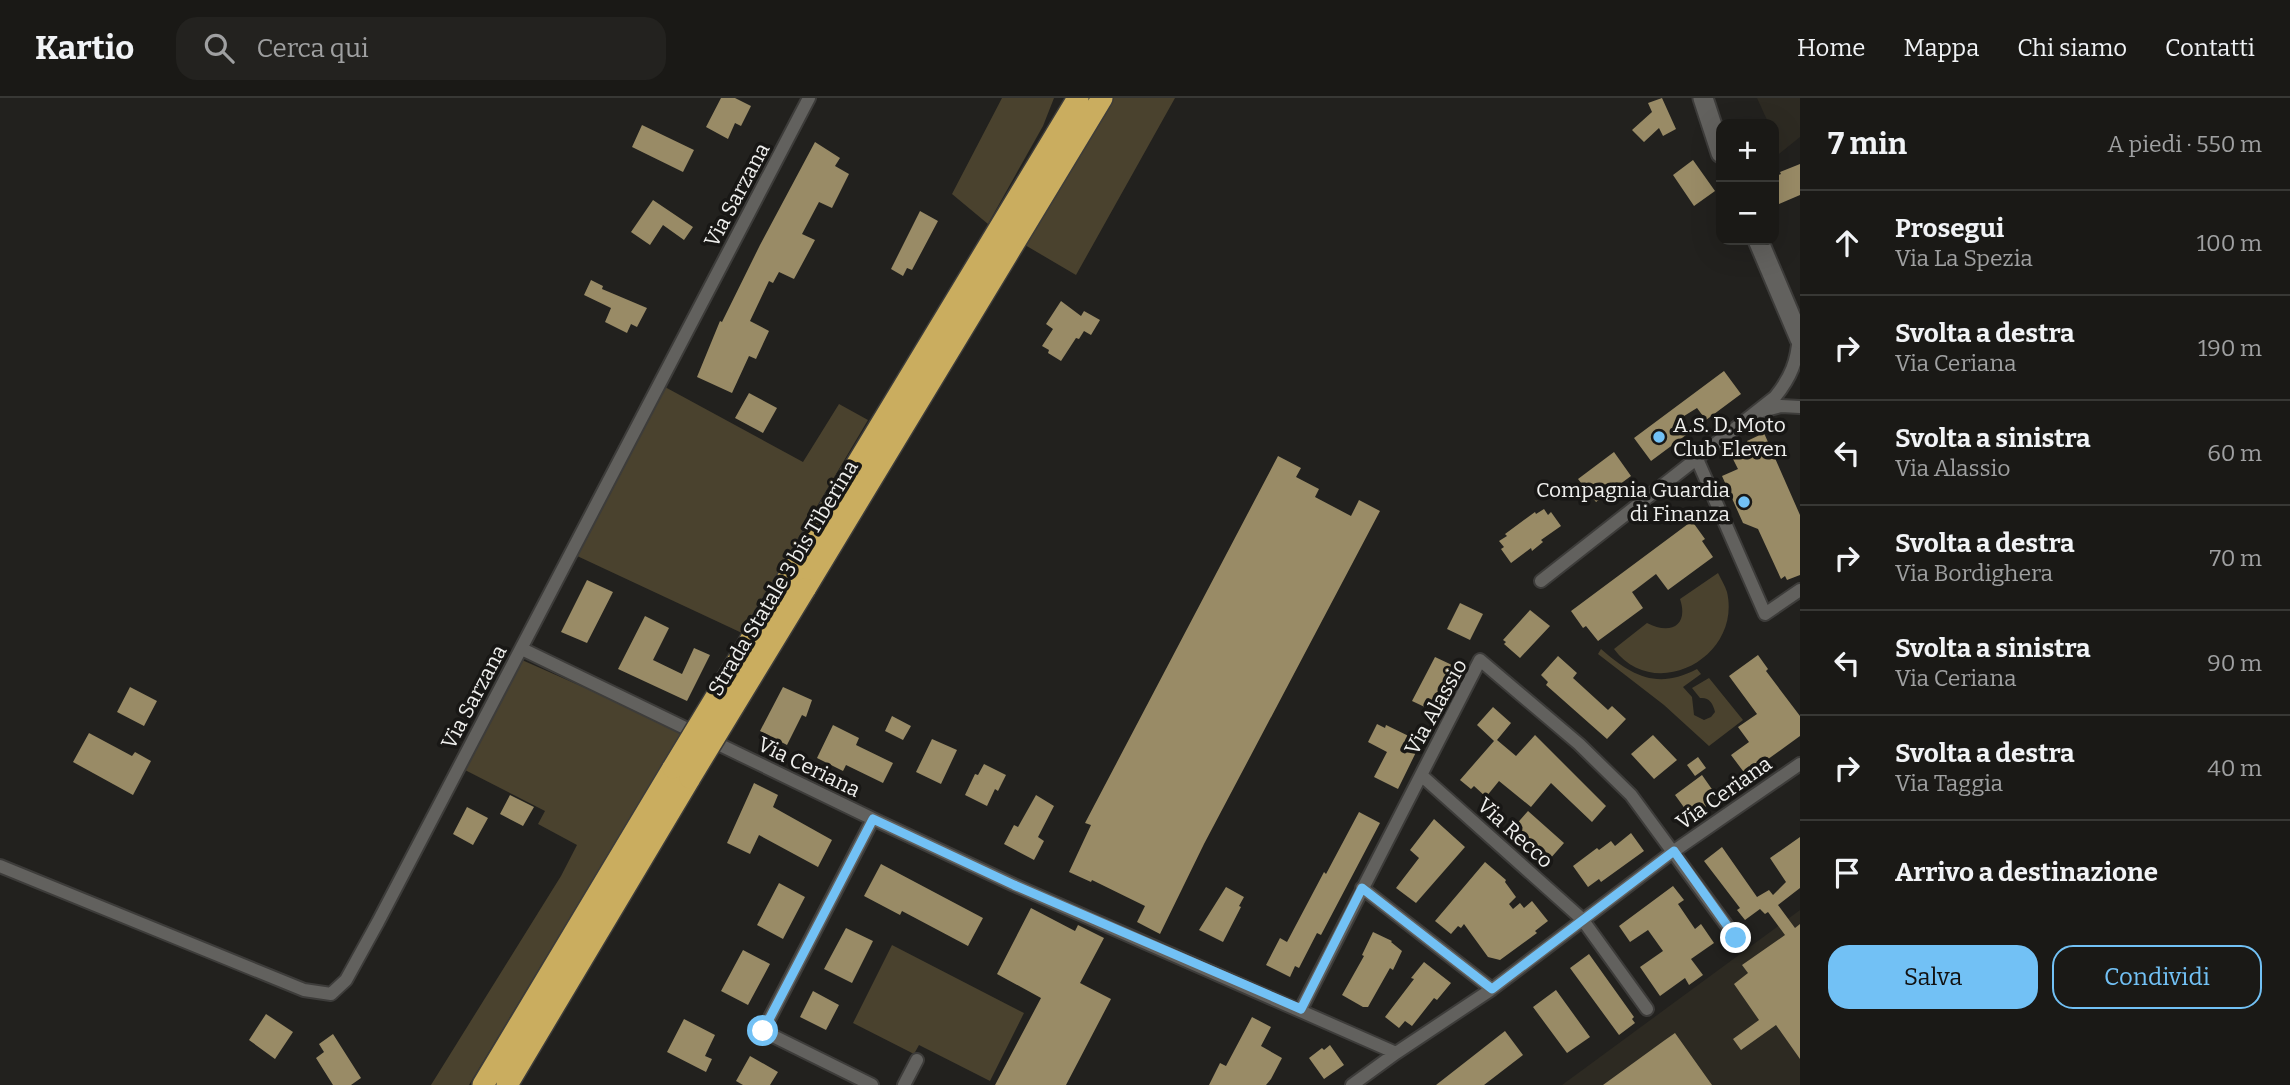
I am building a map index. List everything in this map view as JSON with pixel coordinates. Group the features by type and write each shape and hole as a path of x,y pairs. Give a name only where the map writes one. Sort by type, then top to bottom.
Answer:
{"highway":[{"name":"Strada Statale 3 bis Tiberina","path":"483,1085 682,773 796,584 1078,98"},
{"name":"Strada Statale 3 bis Tiberina","path":"796,584 1102,98"},
{"name":"Strada Statale 3 bis Tiberina","path":"506,1085 682,773"}],"main road":[{"path":"1703,98 1716,138"},
{"path":"1760,245 1799,338"}],"street":[{"name":"Via Sarzana","path":"0,866 304,990 331,994 346,979 378,922 809,98"},
{"path":"1778,402 1798,358 1799,338"},
{"path":"1541,581 1758,412 1778,402 1800,384"},
{"path":"1778,402 1800,398"},
{"path":"1778,402 1800,407"},
{"path":"1698,459 1765,614 1800,590"},
{"name":"Via Ceriana","path":"522,649 1014,885 1396,1053 1492,989 1674,851 1800,764"},
{"name":"Via Alassio","path":"1301,1009 1480,660 1588,752 1631,795 1674,851"},
{"name":"Via Recco","path":"1421,775 1582,919 1647,1009"},
{"path":"872,1085 763,1031 873,819"},
{"path":"1674,851 1736,938"},
{"path":"1362,888 1492,989"},
{"path":"1352,1085 1396,1053"},
{"path":"904,1085 917,1060"}],"shaded area":[{"path":"1002,98 1054,98 1043,126 988,224 952,194"},
{"path":"1114,98 1175,98 1076,275 1025,245"},
{"path":"1757,98 1800,98 1800,137 1779,154 1779,119 1767,119"},
{"path":"665,387 803,462 839,404 868,420 742,633 575,555"},
{"path":"1718,573 1727,592 1728,615 1721,636 1709,653 1692,666 1672,672 1651,672 1631,665 1614,649 1647,623 1663,628 1676,626 1682,616 1680,599"},
{"path":"1601,649 1634,673 1646,677 1669,679 1697,669 1701,674 1683,687 1692,697 1694,715 1704,720 1715,712 1710,701 1700,698 1692,688 1709,678 1743,720 1709,746 1664,705 1598,654"},
{"path":"522,660 681,733 469,1085 431,1085 561,876 577,845 538,824 545,811 465,770"},
{"path":"1800,910 1800,1085 1562,1085"},
{"path":"892,945 1024,1013 990,1081 919,1045 914,1054 853,1023"}],"building":[{"path":"721,98 735,98 751,106 741,126 735,123 728,139 706,127"},
{"path":"1662,98 1676,129 1663,136 1659,128 1644,142 1632,130 1652,112 1648,103"},
{"path":"642,125 694,150 683,172 632,147"},
{"path":"815,142 840,158 835,166 849,174 832,208 819,202 802,234 815,240 794,279 779,272 773,283 769,281 750,321 769,331 756,359 749,356 732,393 697,377 720,321 722,322"},
{"path":"1693,160 1715,191 1694,206 1673,175"},
{"path":"1800,164 1800,195 1779,204 1781,174 1780,172"},
{"path":"653,200 693,227 684,240 663,225 650,245 631,232"},
{"path":"920,211 938,221 912,270 907,268 903,276 891,269"},
{"path":"591,280 603,286 602,289 647,308 637,327 631,324 627,333 605,322 611,308 584,295"},
{"path":"1061,301 1081,316 1084,311 1100,320 1091,335 1084,331 1079,339 1076,338 1061,361 1042,346 1053,329 1046,324"},
{"path":"1724,371 1741,394 1706,420 1697,408 1676,421 1686,435 1651,461 1634,438"},
{"path":"749,393 777,408 763,433 735,418"},
{"path":"1764,433 1800,515 1800,575 1787,580 1785,576 1781,579 1758,529 1743,523 1722,476 1738,469 1733,459 1751,451 1747,441"},
{"path":"1614,452 1631,476 1596,502 1578,479"},
{"path":"1278,456 1301,468 1296,477 1319,489 1315,497 1351,516 1359,500 1380,511 1204,844 1160,934 1137,922 1145,906 1069,872 1091,825 1085,823"},
{"path":"1544,509 1548,515 1551,512 1561,526 1541,540 1543,542 1532,551 1531,548 1511,563 1499,541 1535,512 1536,514"},
{"path":"1692,521 1705,539 1702,541 1713,557 1668,590 1656,574 1632,592 1643,608 1598,641 1586,626 1583,628 1571,611"},
{"path":"587,580 613,592 587,643 561,632"},
{"path":"1460,603 1483,614 1470,640 1447,629"},
{"path":"1530,610 1550,626 1520,658 1503,640"},
{"path":"645,616 669,628 653,660 682,674 694,648 710,655 687,701 618,669"},
{"path":"1758,655 1768,669 1766,671 1800,716 1800,736 1746,775 1731,755 1749,742 1738,727 1757,714 1729,676"},
{"path":"1558,656 1577,673 1573,678 1608,710 1612,706 1626,719 1607,739 1546,685 1548,682 1541,675"},
{"path":"1435,657 1452,665 1449,669 1458,673 1439,711 1412,701"},
{"path":"130,687 157,701 144,726 117,712"},
{"path":"783,687 812,700 806,717 802,715 787,745 760,731"},
{"path":"1493,707 1511,723 1497,740 1516,756 1535,735 1606,806 1592,822 1551,783 1531,807 1499,781 1486,797 1474,786 1471,789 1460,780 1494,741 1477,725"},
{"path":"892,716 911,726 903,740 885,731"},
{"path":"1377,724 1385,728 1386,725 1421,742 1398,789 1374,777 1387,752 1368,742"},
{"path":"833,725 859,738 856,745 893,763 883,783 846,765 843,771 817,758"},
{"path":"89,733 132,756 135,752 151,761 133,795 73,762"},
{"path":"1653,735 1677,760 1654,779 1631,754"},
{"path":"932,739 957,750 941,784 916,772"},
{"path":"1698,757 1706,768 1695,776 1687,765"},
{"path":"984,764 1006,775 987,806 965,795 975,774 978,775"},
{"path":"1702,775 1716,795 1708,801 1709,804 1691,817 1675,795"},
{"path":"754,783 778,795 773,807 832,840 818,867 759,835 750,854 727,843"},
{"path":"510,795 534,807 523,826 500,814"},
{"path":"1036,795 1054,806 1038,837 1044,841 1034,860 1004,844 1014,825 1018,827"},
{"path":"467,807 488,818 473,845 453,834"},
{"path":"1528,811 1564,843 1549,860 1513,828"},
{"path":"1359,812 1380,823 1321,935 1317,933 1299,968 1295,966 1290,977 1266,965 1280,938 1287,942"},
{"path":"1434,819 1465,847 1416,903 1396,888 1419,858 1410,850"},
{"path":"1631,833 1644,851 1601,882 1599,879 1588,887 1573,866 1597,848 1599,850 1611,841 1615,846"},
{"path":"1800,837 1800,888 1778,905 1795,928 1800,924 1800,1059 1776,1025 1741,1050 1733,1039 1759,1020 1734,984 1748,973 1742,965 1785,935 1768,912 1765,914 1760,909 1745,920 1737,910 1740,908 1704,861 1722,847 1757,897 1769,890 1773,895 1786,882 1770,858"},
{"path":"1485,862 1506,880 1516,897 1509,904 1513,909 1520,903 1524,908 1532,901 1548,921 1535,931 1537,933 1500,960 1488,957 1464,924 1451,934 1435,921"},
{"path":"881,864 983,918 968,946 902,911 900,915 864,896"},
{"path":"779,883 805,897 783,939 757,925"},
{"path":"1673,886 1684,900 1678,904 1695,929 1701,924 1714,943 1691,959 1703,975 1689,985 1685,978 1660,996 1640,967 1663,951 1648,930 1630,942 1619,926"},
{"path":"1226,887 1244,897 1223,942 1199,930"},
{"path":"1031,908 1075,931 1078,925 1104,938 1080,983 1111,999 1066,1085 995,1085 1041,998 997,974"},
{"path":"846,928 873,941 852,983 824,969"},
{"path":"1373,932 1392,941 1402,951 1393,970 1390,968 1368,1007 1363,1007 1342,995 1364,956 1362,955"},
{"path":"743,950 770,964 748,1005 721,991"},
{"path":"1589,954 1634,1017 1632,1019 1635,1023 1619,1035 1570,968"},
{"path":"1424,962 1451,983 1437,1000 1434,998 1412,1026 1405,1021 1399,1028 1385,1017"},
{"path":"1556,990 1590,1037 1567,1053 1533,1007"},
{"path":"813,991 839,1005 826,1030 800,1017"},
{"path":"266,1014 293,1032 275,1059 249,1040"},
{"path":"1252,1017 1271,1027 1261,1046 1282,1058 1271,1079 1266,1085 1209,1085 1220,1063 1226,1066"},
{"path":"684,1019 715,1035 705,1056 712,1059 706,1072 667,1052"},
{"path":"1505,1031 1523,1055 1484,1085 1436,1085"},
{"path":"1675,1033 1712,1085 1603,1085 1665,1040"},
{"path":"333,1034 361,1078 351,1085 333,1085 316,1058 324,1052 319,1044"},
{"path":"1330,1045 1344,1065 1324,1079 1309,1058"},
{"path":"750,1056 778,1072 770,1085 743,1085 736,1081"}],"place":[{"name":"A.S. D. Moto Club Eleven","path":"1659,437"},
{"name":"Compagnia Guardia di Finanza","path":"1744,502"}],"route":[{"path":"763,1031 873,819 1014,885 1301,1009 1362,888 1492,989 1674,851 1736,938"}]}
